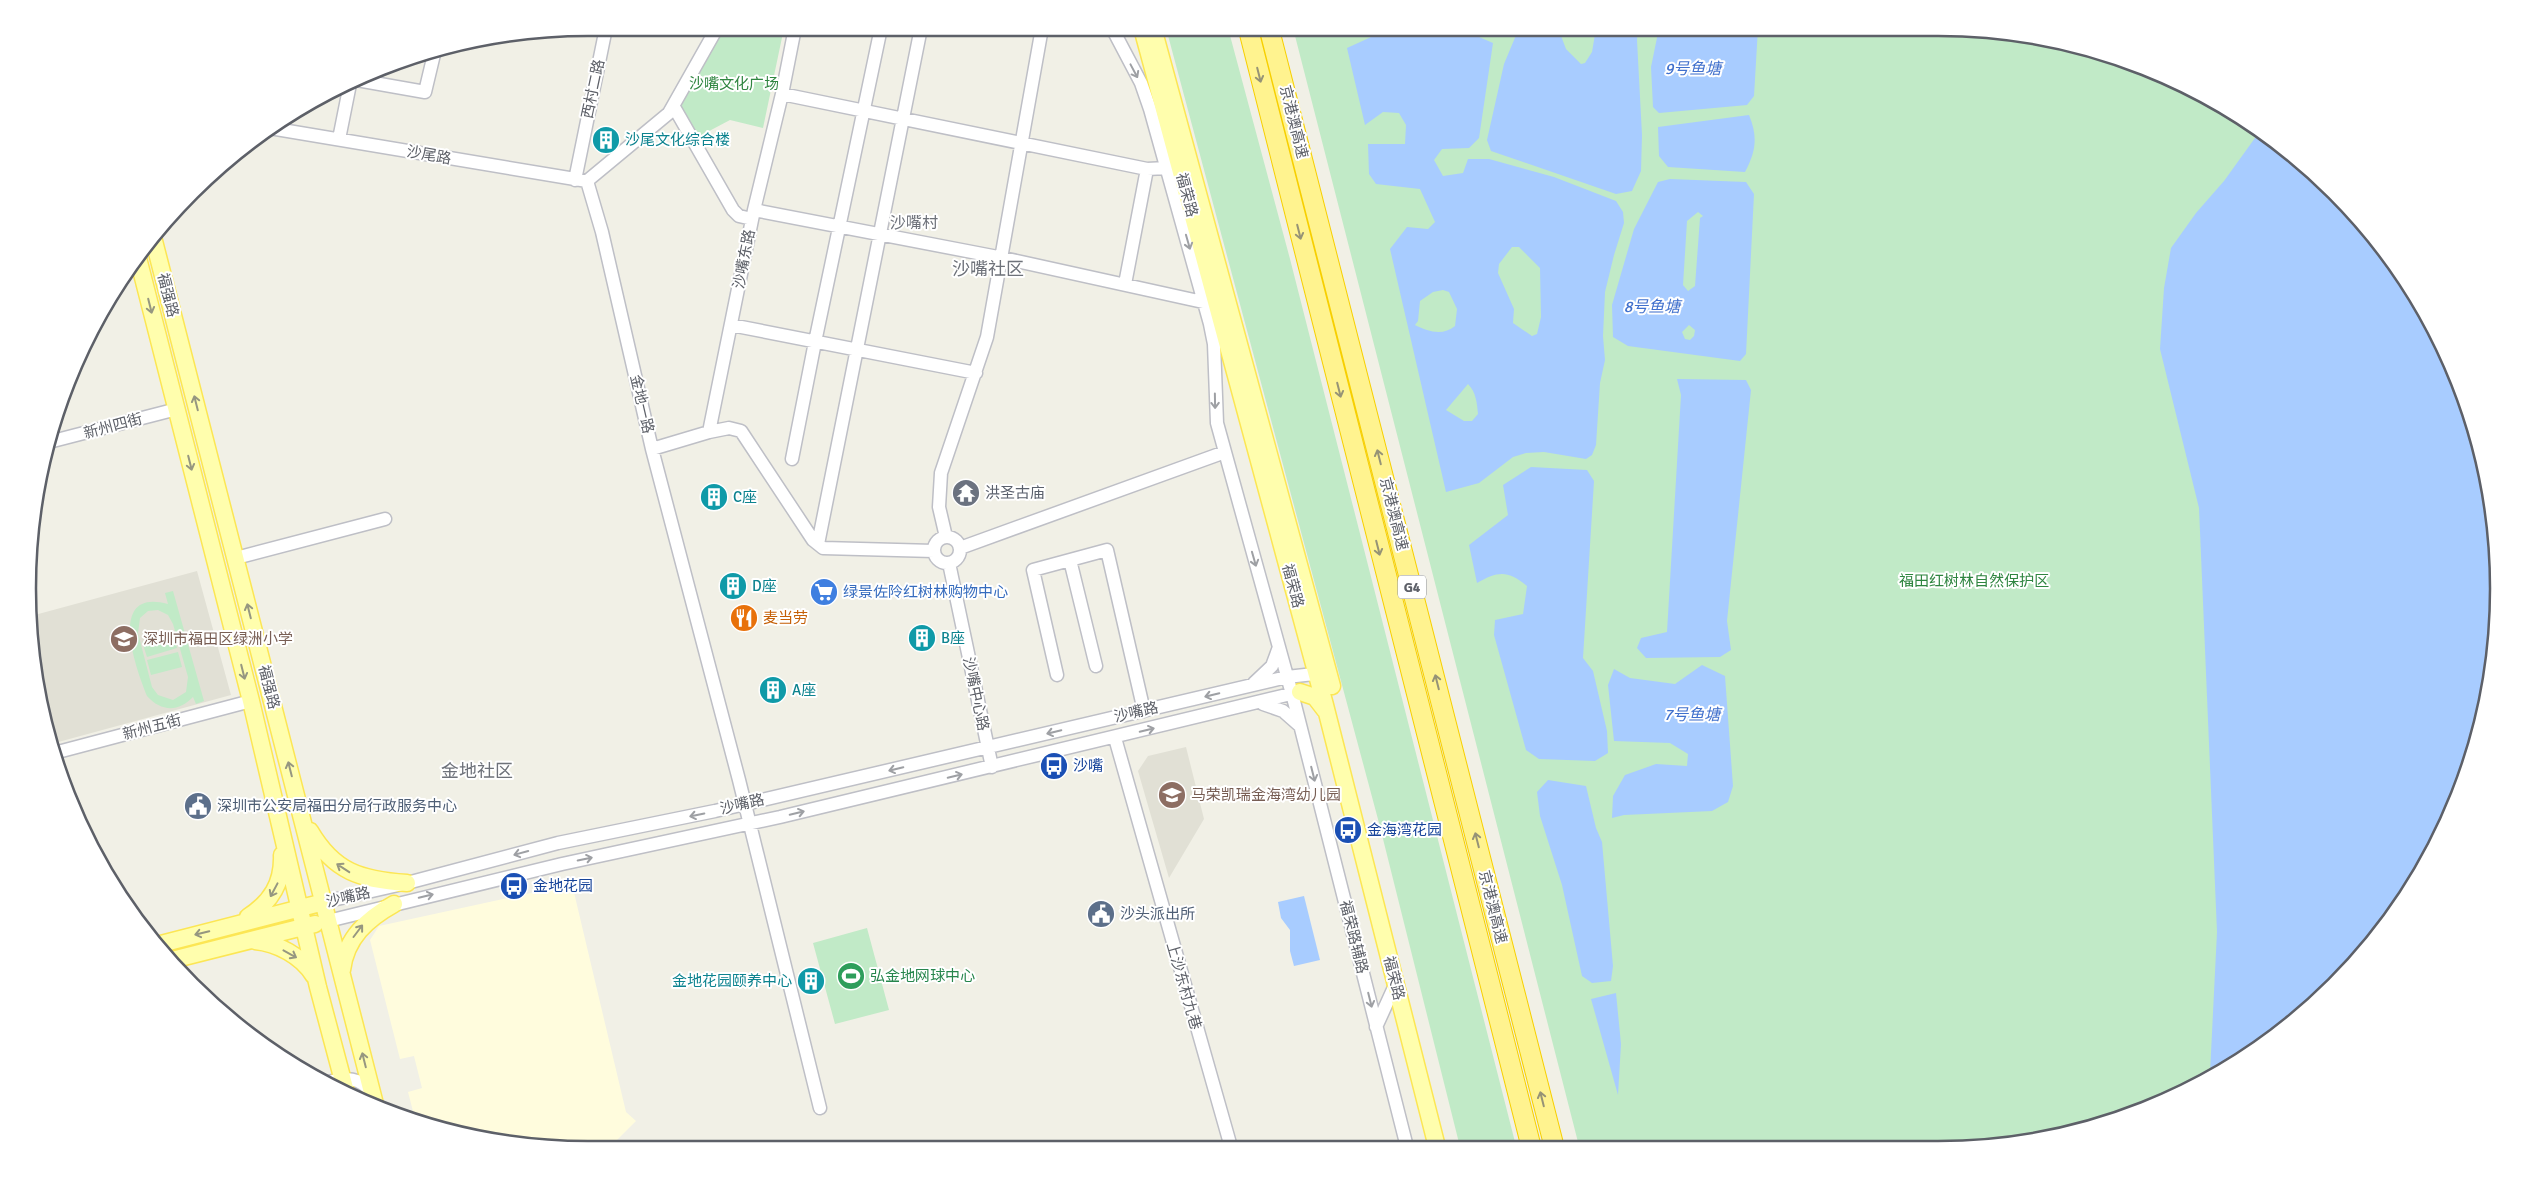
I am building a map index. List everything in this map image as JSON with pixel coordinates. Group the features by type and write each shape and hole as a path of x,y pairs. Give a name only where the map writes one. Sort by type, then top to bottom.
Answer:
{"highway":[{"name":"京港澳高速","path":"1250,36 1530,1141"},
{"name":"京港澳高速","path":"1272,36 1553,1141"}],"main road":[{"name":"福荣路","path":"1144,36 1211,303 1323,676 1327,711 1436,1141"},
{"name":"福荣路","path":"1156,36 1446,1141"},
{"path":"1158,86 1150,109 1169,130"},
{"name":"福强路","path":"155,246 374,1098"},
{"name":"福强路","path":"140,266 251,701 338,1081"},
{"path":"1296,694 1315,697 1327,711"},
{"path":"302,816 320,847 346,871 371,880 407,883"},
{"path":"234,925 266,902 279,882 282,857 281,825"},
{"name":"沙嘴路","path":"165,943 324,902"},
{"path":"342,972 347,949 361,927 374,915 394,904"},
{"name":"沙嘴路","path":"178,958 328,921"},
{"path":"248,941 268,944 296,957 311,970 318,986"}],"street":[{"name":"西村二路","path":"581,180 605,36"},
{"path":"581,180 664,118 674,107 713,36"},
{"name":"沙嘴东路","path":"710,432 753,215 782,94 793,36"},
{"path":"792,459 838,226 879,36"},
{"path":"818,544 919,36"},
{"path":"946,537 939,507 941,472 987,337 1041,36"},
{"name":"福荣路辅路","path":"1116,36 1144,91 1211,303 1215,414 1278,645 1288,677 1296,694 1301,727 1405,1141"},
{"path":"368,82 425,92 432,59"},
{"path":"339,139 349,91"},
{"path":"782,94 1147,168 1167,168"},
{"path":"674,107 733,210 739,216 753,215 838,226 1002,258 1211,303"},
{"name":"沙尾路","path":"281,130 581,180"},
{"path":"1125,284 1147,168"},
{"name":"金地一路","path":"581,180 602,232 652,449 745,804 820,1108"},
{"path":"731,325 976,373"},
{"name":"新州四街","path":"57,440 177,409"},
{"path":"652,449 710,432 736,429 745,435 818,544 829,549 934,551"},
{"path":"960,548 1225,452"},
{"path":"236,558 385,519"},
{"path":"946,537 954,539 960,548 958,556 949,563 941,561 934,551 938,540 946,537"},
{"path":"1057,675 1032,570 1107,550 1144,710"},
{"path":"1070,560 1096,666"},
{"name":"沙嘴中心路","path":"949,563 992,767"},
{"path":"1246,687 1260,678 1272,666 1277,656 1278,645"},
{"name":"沙嘴路","path":"324,902 407,883 558,843 745,804 1288,677 1323,676"},
{"name":"沙嘴路","path":"328,921 562,864 750,824 1258,704 1296,694 1323,676"},
{"name":"新州五街","path":"61,751 251,701"},
{"path":"1258,704 1269,705 1282,711 1301,727"},
{"name":"上沙东村九巷","path":"1115,738 1229,1141"},
{"path":"1376,1028 1396,983"},
{"path":"343,1083 357,1080 372,1097"}],"shaded area":[{"name":"深圳市福田区绿洲小学","path":"197,571 231,695 58,742 47,696 41,661 37,614"},
{"name":"马荣凯瑞金海湾幼儿园","path":"1186,747 1204,819 1169,878 1138,771 1148,756"},
{"path":"572,884 626,1112 636,1121 616,1141 552,1140 481,1130 413,1112 408,1092 422,1088 414,1056 400,1059 370,940 379,926"}],"green space":[{"name":"沙嘴文化广场","path":"720,36 782,36 763,128 730,120 696,138 679,109"},
{"path":"1168,36 1230,36 1290,259 1515,1141 1458,1141 1379,823"},
{"name":"福田红树林自然保护区","path":"1295,36 1974,37 2045,47 2115,66 2149,78 2182,93 2244,129 2302,173 2328,198 2376,252 2397,282 2416,312 2448,377 2471,446 2479,481 2489,552 2490,588 2489,625 2479,696 2471,731 2448,800 2416,865 2397,895 2353,953 2302,1004 2274,1027 2214,1067 2182,1084 2149,1099 2080,1122 2010,1136 1974,1140 1578,1141"},
{"path":"173,591 204,701 196,704 193,697 182,705 170,708 158,705 152,701 147,696 132,651 131,619 137,607 149,602 168,604 165,593","holes":["158,610 168,615 173,624 188,677 186,692 173,700 158,695 152,687 138,633 140,618 148,611"]},
{"path":"173,633 177,648 147,657 142,642"},
{"path":"178,652 182,667 151,675 147,660"},
{"name":"弘金地网球中心","path":"867,928 889,1010 835,1024 813,943"}],"water":[{"path":"1373,36 1477,36 1493,43 1479,138 1469,148 1442,149 1434,160 1443,176 1463,173 1468,159 1489,159 1554,177 1616,201 1623,212 1624,223 1605,292 1603,336 1605,360 1600,383 1596,445 1592,455 1586,459 1544,452 1526,453 1513,457 1479,483 1446,492 1390,249 1407,227 1428,229 1435,222 1420,189 1376,184 1369,174 1368,144 1405,144 1406,125 1399,113 1383,112 1365,125 1347,48","holes":["1512,247 1519,247 1540,268 1541,317 1537,334 1532,336 1513,323 1514,309 1498,273 1499,264","1443,290 1449,292 1457,309 1455,326 1446,331 1436,332 1425,330 1415,325 1418,321 1420,301 1433,292","1468,384 1477,402 1478,414 1472,421 1464,421 1446,410"]},
{"path":"1516,36 1561,36 1566,49 1581,64 1585,63 1592,52 1595,36 1637,36 1642,135 1641,171 1632,191 1616,194 1491,151 1487,140 1504,64"},
{"name":"9号鱼塘","path":"1657,36 1758,36 1754,96 1747,105 1659,113 1653,107 1651,67"},
{"path":"1749,115 1755,137 1752,157 1745,172 1668,167 1659,156 1658,127"},
{"path":"2256,137 2302,173 2328,198 2376,252 2397,282 2416,312 2448,377 2471,446 2485,516 2490,588 2489,625 2485,661 2471,731 2448,800 2416,865 2376,925 2328,979 2274,1027 2210,1069 2217,932 2199,508 2160,349 2164,288 2171,248 2196,213 2224,181"},
{"name":"8号鱼塘","path":"1670,179 1746,182 1754,194 1746,354 1740,361 1628,346 1613,337 1612,305 1634,229 1658,182","holes":["1698,212 1703,216 1700,218 1695,286 1688,291 1683,285 1687,221","1689,325 1695,330 1694,336 1690,340 1685,339 1682,332"]},
{"path":"1677,379 1746,380 1751,390 1727,621 1731,650 1720,657 1646,658 1637,648 1641,638 1667,632 1681,395"},
{"path":"1531,467 1587,470 1594,481 1583,658 1593,671 1607,731 1608,753 1595,761 1539,759 1526,750 1494,635 1495,620 1523,614 1527,586 1514,577 1503,574 1491,576 1477,583 1469,545 1508,515 1503,485"},
{"name":"7号鱼塘","path":"1702,665 1725,676 1733,786 1728,802 1712,811 1624,815 1612,818 1613,796 1625,775 1656,764 1687,766 1688,754 1670,743 1614,741 1608,685 1614,669 1630,678 1675,684"},
{"path":"1548,780 1586,786 1596,828 1602,842 1613,966 1611,981 1592,983 1582,976 1562,885 1540,816 1537,792"},
{"path":"1304,896 1320,960 1294,966 1290,951 1290,930 1281,918 1278,902"},
{"path":"1616,993 1621,1044 1618,1095 1591,999"}],"place":[{"name":"沙尾文化综合楼","path":"606,140"},
{"name":"洪圣古庙","path":"966,493"},
{"name":"C座","path":"714,497"},
{"name":"D座","path":"733,586"},
{"name":"绿景佐阾红树林购物中心","path":"824,592"},
{"name":"麦当劳","path":"744,618"},
{"name":"B座","path":"922,638"},
{"name":"深圳市福田区绿洲小学","path":"124,639"},
{"name":"A座","path":"773,690"},
{"name":"沙嘴","path":"1054,766"},
{"name":"马荣凯瑞金海湾幼儿园","path":"1172,795"},
{"name":"深圳市公安局福田分局行政服务中心","path":"198,806"},
{"name":"金海湾花园","path":"1348,830"},
{"name":"金地花园","path":"514,886"},
{"name":"沙头派出所","path":"1101,914"},
{"name":"弘金地网球中心","path":"851,976"},
{"name":"金地花园颐养中心","path":"811,981"}],"district":[{"name":"沙嘴村","path":"914,223"},
{"name":"沙嘴社区","path":"988,269"},
{"name":"金地社区","path":"477,771"}]}
